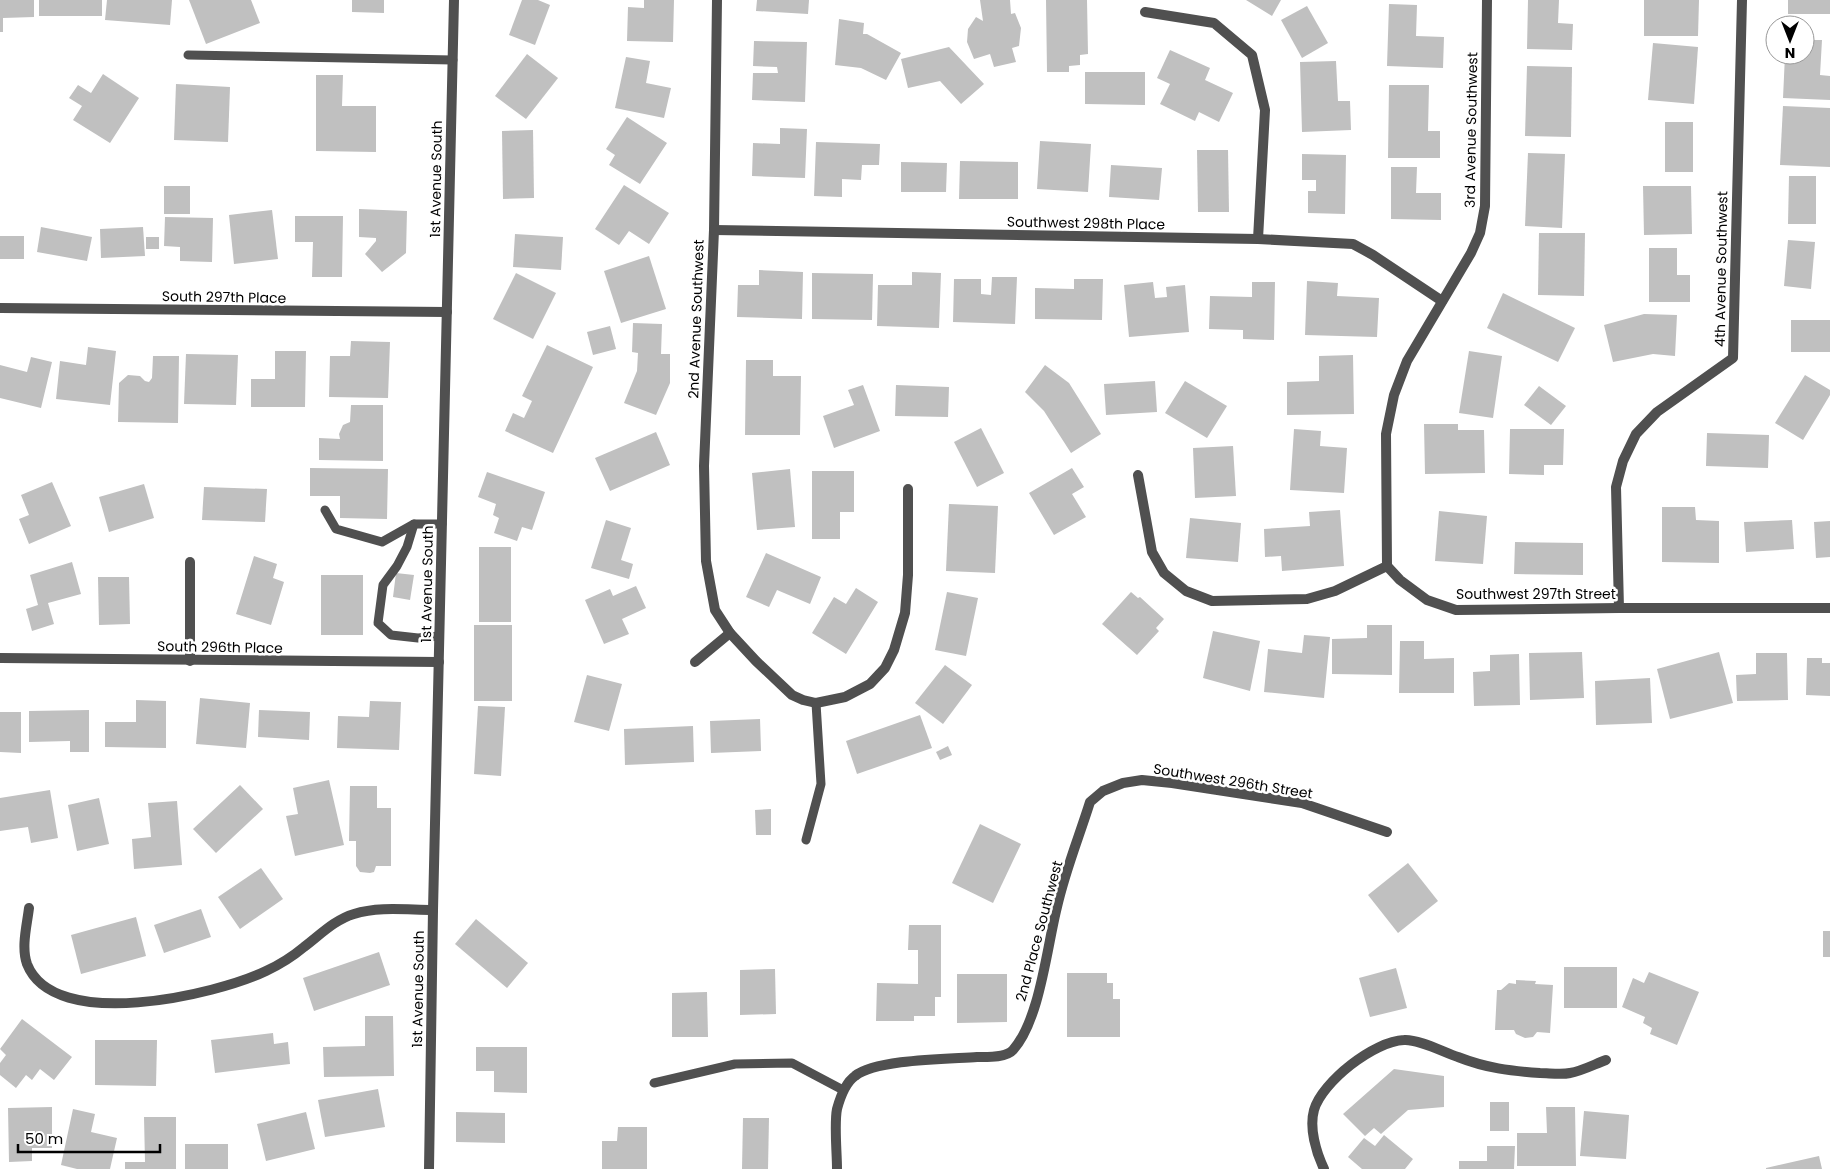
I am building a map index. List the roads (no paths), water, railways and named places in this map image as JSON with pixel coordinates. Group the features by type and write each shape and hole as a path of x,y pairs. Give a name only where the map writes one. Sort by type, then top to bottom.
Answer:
{"street":[{"name":"1st Avenue South","path":"429,1169 433,910 454,0"},
{"name":"2nd Avenue Southwest","path":"718,0 714,230 704,466 706,561 715,610 730,633 783,688 803,700 816,702"},
{"name":"3rd Avenue Southwest","path":"1387,566 1386,434 1394,395 1406,361 1471,253 1480,233 1486,206 1487,0"},
{"name":"4th Avenue Southwest","path":"1620,608 1616,487 1623,461 1636,434 1657,412 1733,358 1742,0"},
{"path":"1145,12 1214,22 1252,55 1265,110 1258,239"},
{"name":"Southwest 298th Place","path":"714,230 1258,239 1352,244 1373,255 1442,301"},
{"name":"South 297th Place","path":"0,308 447,312"},
{"path":"1138,475 1152,552 1164,573 1186,590 1212,601 1307,599 1335,592 1387,566"},
{"path":"816,702 845,696 870,684 885,668 894,650 905,613 908,489"},
{"path":"190,562 190,661"},
{"name":"Southwest 297th Street","path":"1387,566 1400,580 1427,600 1456,610 1830,608"},
{"path":"694,662 730,633"},
{"name":"South 296th Place","path":"0,658 439,662"},
{"name":"Southwest 296th Street","path":"1103,791 1123,783 1142,780 1172,783 1302,804 1387,832"},
{"name":"2nd Place Southwest","path":"843,1090 855,1076 876,1067 942,1058 996,1057 1012,1052 1021,1039 1034,1008 1057,905 1090,802 1103,791"},
{"path":"29,908 25,954 27,963 36,978 48,989 66,998 82,1002 114,1004 194,994 242,981 265,972 290,958 339,920 356,913 387,909 433,910"},
{"path":"1324,1169 1316,1150 1313,1125 1313,1111 1319,1096 1359,1057 1387,1044 1403,1040 1417,1042 1481,1066 1510,1071 1570,1073 1606,1060"},
{"path":"837,1169 837,1110 843,1090"}],"lane":[{"path":"188,55 453,60"},
{"path":"325,510 336,529 382,542 414,524 442,524"},
{"path":"414,524 407,546 397,566 383,584 378,623 392,634 418,638 439,636"},
{"path":"806,840 821,784 816,702"},
{"path":"654,1083 735,1064 792,1063 843,1090"}]}
